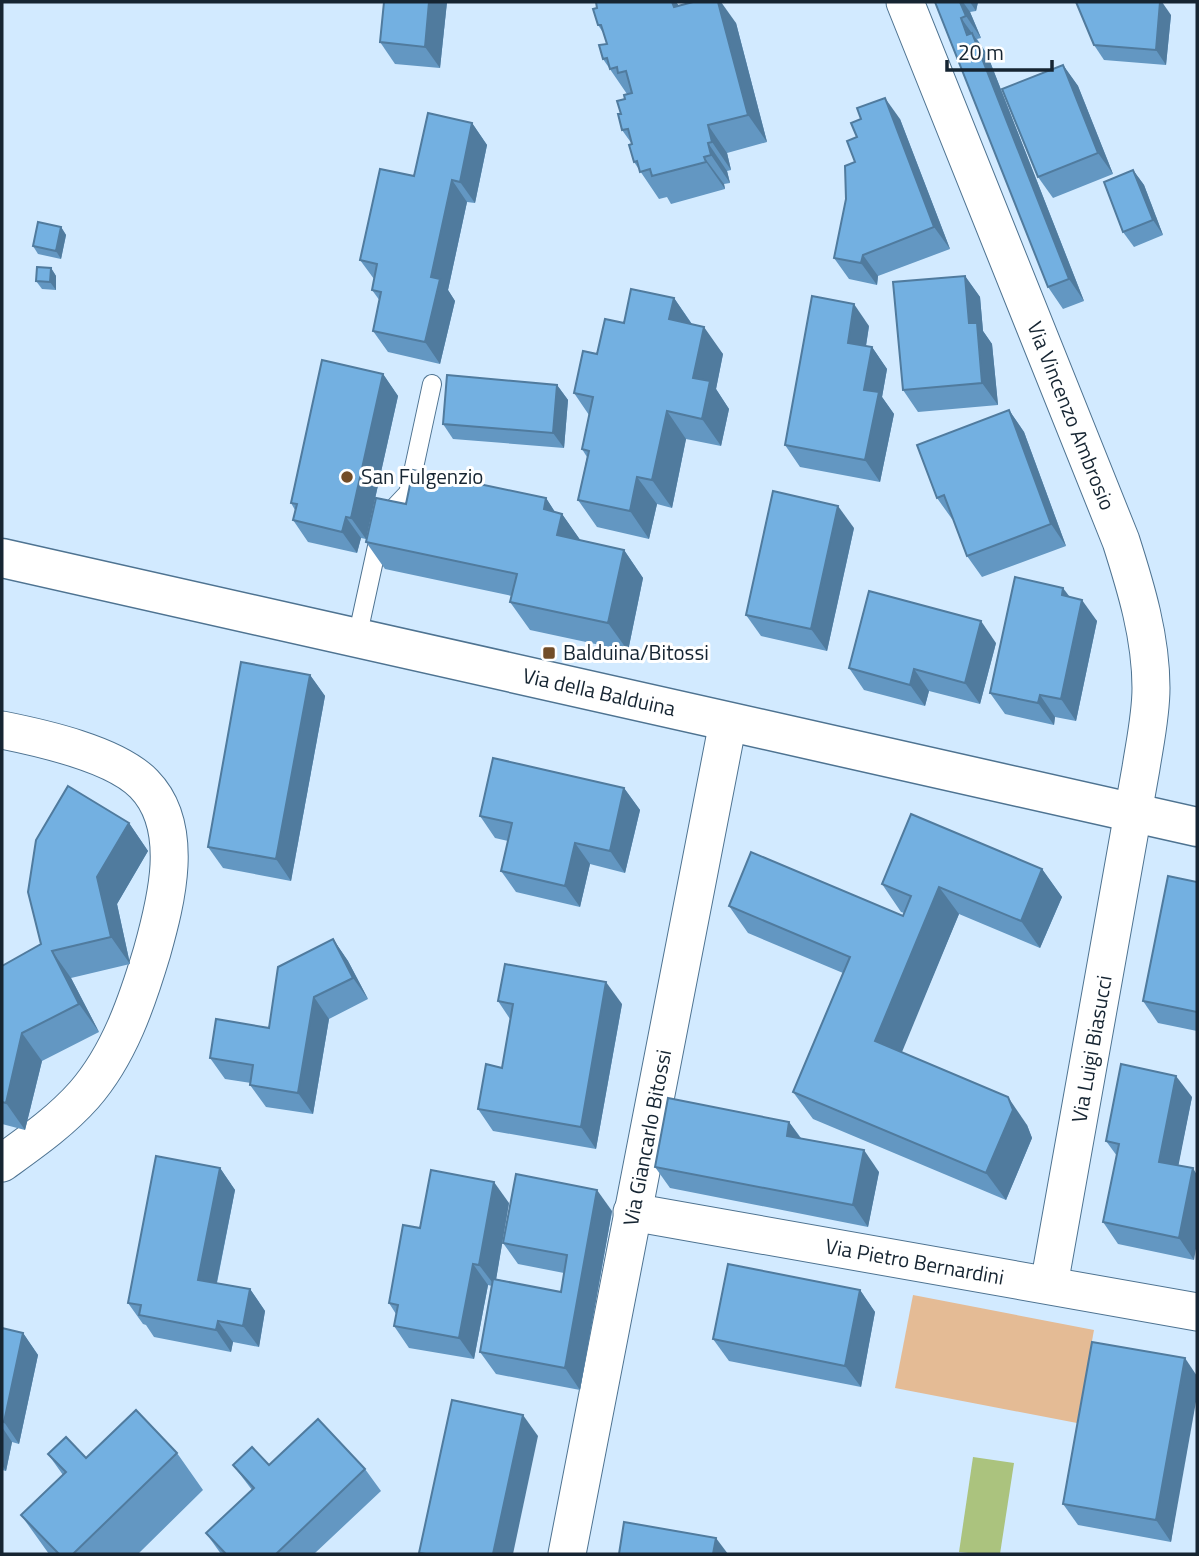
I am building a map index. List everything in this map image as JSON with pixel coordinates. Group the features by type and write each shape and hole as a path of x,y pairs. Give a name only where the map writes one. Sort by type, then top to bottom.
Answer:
{"street":[{"name":"Via Vincenzo Ambrosio","path":"912,17 1121,541 1135,586 1144,621 1151,685 1133,814"},
{"name":"Via della Balduina","path":"2,558 1197,827"},
{"name":"Via Giancarlo Bitossi","path":"566,1554 727,722"},
{"path":"2,730 86,752 109,760 133,775 144,784 159,806 169,852 168,887 160,923 132,1014 115,1048 85,1094 44,1132 2,1163"},
{"name":"Via Luigi Biasucci","path":"1049,1285 1133,814"},
{"name":"Via Pietro Bernardini","path":"632,1212 1197,1312"}],"lane":[{"path":"357,638 381,528 392,510 404,499 410,486 432,384"}],"shaded area":[{"path":"913,1295 1094,1330 1077,1423 895,1388"},
{"path":"973,1457 1014,1463 1000,1554 959,1552"}],"building":[{"path":"384,2 429,2 425,47 380,42"},
{"path":"596,2 672,2 674,7 693,2 718,2 748,115 708,125 712,142 708,143 711,155 704,157 706,162 652,176 650,169 640,172 629,145 632,144 628,129 622,130 618,114 621,114 617,101 632,93 626,71 618,73 617,67 610,69 607,58 603,59 599,45 607,44 593,9 597,8"},
{"path":"935,2 960,2 966,16 961,18 967,35 972,33 1069,279 1048,287"},
{"path":"1076,2 1160,2 1156,50 1094,45"},
{"path":"1063,65 1098,153 1038,177 1002,89"},
{"path":"885,98 934,227 863,255 861,263 834,258 846,199 845,166 855,162 847,141 857,137 851,123 861,119 857,108"},
{"path":"428,113 472,123 460,182 452,180 431,277 440,279 425,342 373,331 381,292 372,290 377,264 360,260 380,169 414,176"},
{"path":"1133,170 1153,220 1123,232 1104,182"},
{"path":"38,222 61,227 56,251 33,246"},
{"path":"37,267 51,268 50,282 36,281"},
{"path":"965,276 969,323 977,323 982,383 903,390 893,282"},
{"path":"631,289 674,298 669,319 704,327 693,378 710,381 702,419 667,411 652,480 637,477 630,511 578,500 589,451 582,449 593,397 574,393 583,351 597,354 605,319 624,323"},
{"path":"812,296 854,304 848,343 872,347 864,390 879,392 865,460 785,445"},
{"path":"322,360 383,374 351,518 346,517 342,532 293,520 297,504 291,503"},
{"path":"447,375 557,385 553,433 443,424"},
{"path":"1009,410 1051,524 967,556 944,495 937,498 917,445"},
{"path":"413,470 546,498 544,509 562,514 557,535 624,550 608,623 510,602 517,574 366,542 376,498 406,504"},
{"path":"773,491 838,506 811,629 746,615"},
{"path":"1015,577 1063,588 1062,595 1082,600 1061,699 1040,695 1038,703 990,693"},
{"path":"869,591 981,621 965,683 914,669 910,685 849,668"},
{"path":"241,662 310,675 276,859 208,847"},
{"path":"493,758 624,788 610,851 575,843 565,886 501,871 512,823 480,816"},
{"path":"68,786 129,823 97,877 111,937 52,951 79,1004 22,1033 6,1103 2,1102 2,966 41,944 28,892 36,840"},
{"path":"911,814 1042,869 1021,921 939,887 875,1041 1008,1097 1013,1110 986,1173 793,1092 850,957 729,906 751,852 903,916 911,896 882,884"},
{"path":"1168,876 1197,882 1197,1012 1143,1001"},
{"path":"333,939 353,978 314,997 298,1093 250,1085 253,1065 210,1058 216,1019 269,1028 278,967"},
{"path":"505,964 606,982 581,1127 478,1109 486,1064 502,1068 513,1004 498,1001"},
{"path":"1121,1064 1176,1076 1159,1162 1193,1168 1179,1238 1103,1222 1119,1144 1106,1141"},
{"path":"668,1098 789,1122 787,1136 864,1150 853,1205 655,1167"},
{"path":"156,1156 220,1168 198,1280 250,1289 243,1326 218,1321 216,1330 139,1315 141,1305 128,1303"},
{"path":"431,1170 494,1182 479,1265 473,1264 459,1338 394,1326 398,1305 389,1303 403,1225 420,1228"},
{"path":"516,1174 597,1190 565,1368 480,1352 493,1279 561,1292 567,1255 503,1243"},
{"path":"728,1264 860,1290 845,1366 713,1339"},
{"path":"2,1328 23,1333 4,1422 2,1421"},
{"path":"1092,1342 1185,1358 1156,1520 1063,1504"},
{"path":"452,1400 523,1415 493,1554 419,1553"},
{"path":"136,1410 177,1453 73,1554 59,1554 21,1515 66,1472 48,1454 66,1437 86,1458"},
{"path":"318,1419 365,1469 276,1554 226,1554 206,1533 254,1488 233,1465 252,1447 269,1465"},
{"path":"624,1522 716,1538 713,1554 619,1554"}],"place":[{"name":"San Fulgenzio","path":"347,477"},
{"name":"Balduina/Bitossi","path":"549,653"}]}
